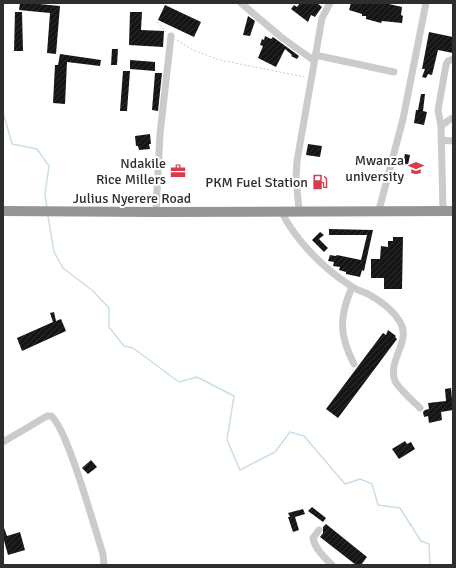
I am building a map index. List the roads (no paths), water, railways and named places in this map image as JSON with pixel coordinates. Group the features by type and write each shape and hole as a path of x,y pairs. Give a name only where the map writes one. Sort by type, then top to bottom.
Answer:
{"highway":[{"name":"Julius Nyerere Road","path":"3,211 448,211"}],"street":[{"path":"241,3 281,37 314,58 394,72"},
{"path":"299,210 296,178 297,161 322,18 330,3"},
{"path":"378,210 403,119 426,3"},
{"path":"156,212 160,134 171,36"},
{"path":"448,211 441,126 438,110 446,65 453,59"},
{"path":"441,126 453,118"},
{"path":"441,140 453,141"},
{"path":"281,211 294,233 320,262 352,287 378,300 395,316 400,323 403,329 403,338 394,362 394,375 397,384 420,408"},
{"path":"352,287 343,312 343,330 346,347 354,364"},
{"path":"3,442 47,416 51,416 55,419 63,434 78,476 103,554 104,565"},
{"path":"319,530 313,538 327,563"}],"waterway":[{"path":"3,112 12,144 37,149 49,166 45,194 47,208"},
{"path":"48,216 54,252 63,268 93,291 109,308 109,327 124,346 133,348 179,382 197,377 234,396 227,440 240,470 275,452 290,432 304,436 345,484 360,479 372,484 378,505 400,508 421,541 429,544 430,565"}],"place":[{"name":"Mwanza university","path":"416,168"},
{"name":"Ndakile Rice Millers","path":"178,171"},
{"name":"PKM Fuel Station","path":"320,182"}]}
